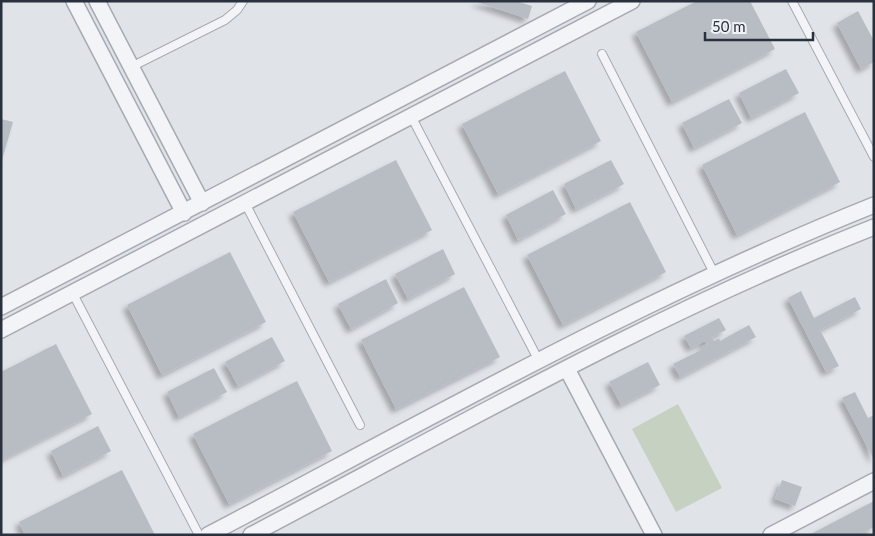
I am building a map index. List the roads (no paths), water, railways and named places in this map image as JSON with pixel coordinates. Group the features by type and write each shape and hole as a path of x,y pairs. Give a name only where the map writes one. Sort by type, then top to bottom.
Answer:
{"street":[{"path":"74,1 184,213"},
{"path":"97,1 202,203"},
{"path":"1,307 588,1"},
{"path":"1,330 632,1"},
{"path":"164,176 183,166"},
{"path":"208,535 605,326 714,273 874,205"},
{"path":"251,535 649,326 732,286 874,227"},
{"path":"567,369 654,535"},
{"path":"771,535 874,481"}],"lane":[{"path":"131,67 225,20 244,1"},
{"path":"792,1 874,157"},
{"path":"602,54 714,273"},
{"path":"411,116 538,361"},
{"path":"244,203 360,425"},
{"path":"72,292 199,535"}]}
